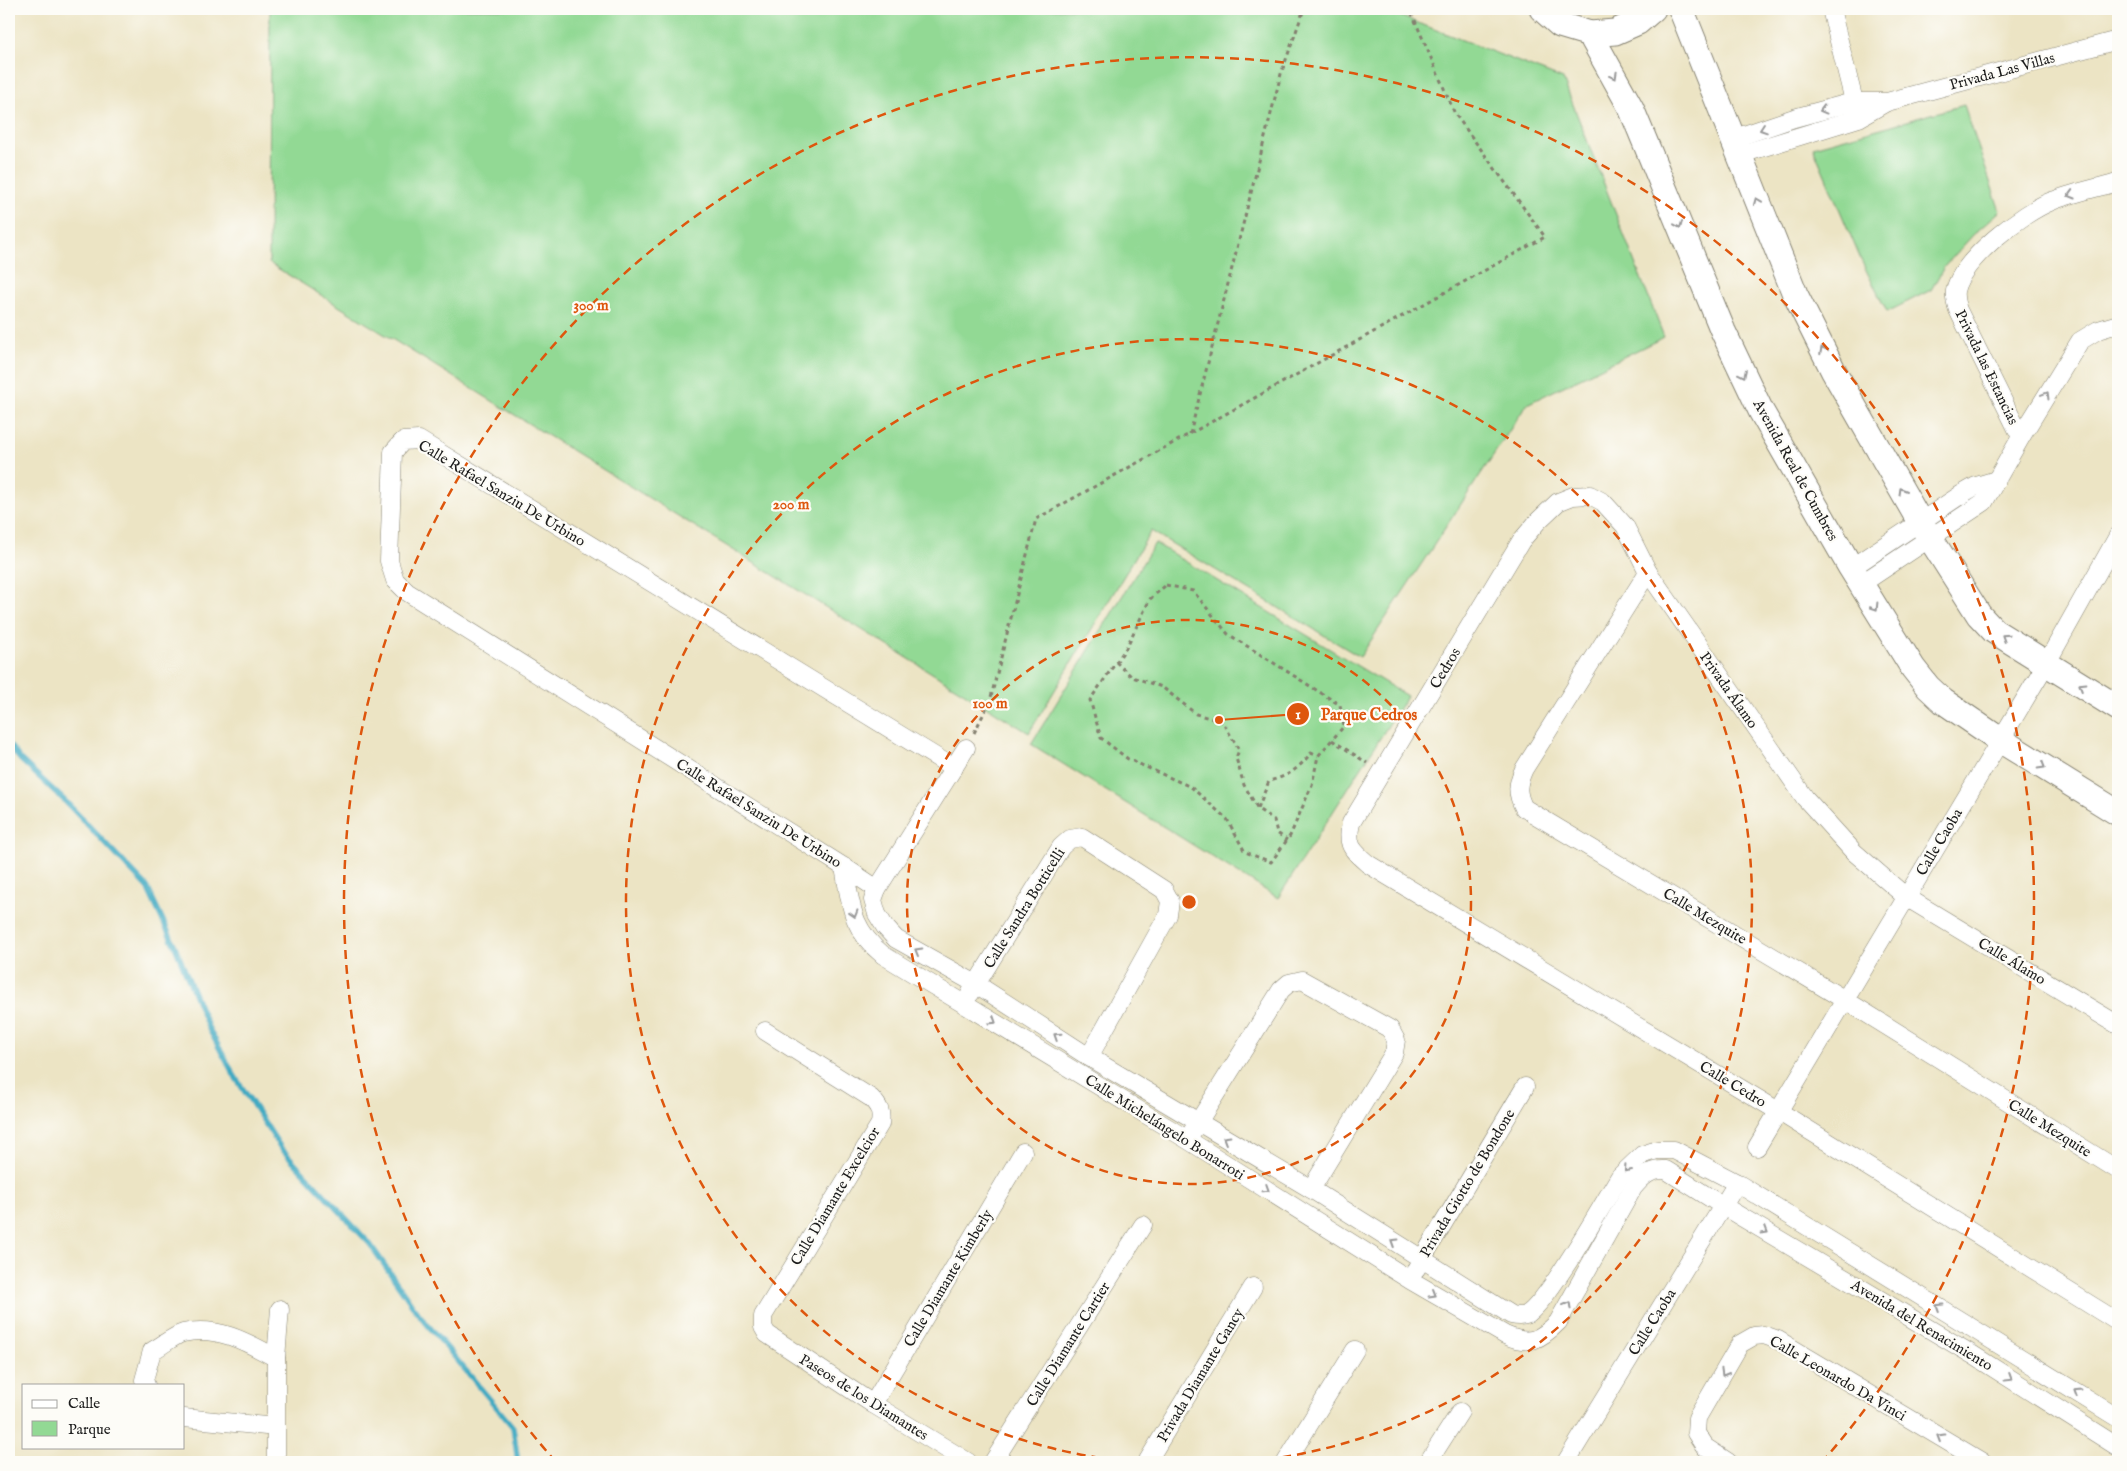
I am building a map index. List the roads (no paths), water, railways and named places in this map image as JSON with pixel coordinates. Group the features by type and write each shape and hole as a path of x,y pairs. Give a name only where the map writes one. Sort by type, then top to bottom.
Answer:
{"street":[{"path":"1542,9 1560,24 1590,34 1615,32 1638,22 1652,9"},
{"path":"1681,9 1795,294 1833,370 1925,530 1979,614 1994,631 2118,708"},
{"path":"1831,9 1856,110"},
{"name":"Avenida Real de Cumbres","path":"1590,34 1631,108 1723,331 1761,411 1856,576 1913,668 1928,687 1943,701 2000,740 2118,813"},
{"name":"Privada Las Villas","path":"1735,147 1856,110 2118,40"},
{"name":"Privada las Estancias","path":"2021,437 1958,310 1955,292 1959,280 1985,247 2036,208 2052,201 2118,182"},
{"name":"Privada las Estancias","path":"1856,576 1925,530 1984,502 2021,437 2080,341 2098,330 2118,324"},
{"name":"Calle Rafael Sanziu De Urbino","path":"877,889 407,592 395,580 389,561 393,452 404,441 419,440 954,768"},
{"name":"Privada Álamo","path":"1558,502 1573,496 1590,495 1603,502 1624,526 1648,572 1805,798 1854,852 1906,897"},
{"name":"Cedros","path":"1349,844 1351,823 1522,542 1538,521 1558,502"},
{"name":"Calle Caoba","path":"1757,1147 2046,664 2118,536"},
{"name":"Calle Mezquite","path":"1648,572 1524,769 1517,783 1518,796 1524,808 1845,1000 2118,1170"},
{"path":"877,889 966,748"},
{"name":"Calle Sandra Botticelli","path":"964,1003 1061,847 1070,839 1082,838 1164,890 1170,901 1168,915 1089,1057"},
{"name":"Calle Cedro","path":"1349,844 1368,864 1778,1111 2118,1322"},
{"name":"Calle Michelángelo Bonarroti","path":"844,867 852,911 857,926 868,943 883,955 1188,1140 1410,1280 1505,1336 1520,1342 1535,1340"},
{"name":"Calle Michelángelo Bonarroti","path":"877,889 873,900 877,914 896,939 976,984 1089,1057 1311,1189 1511,1314 1519,1317 1526,1314"},
{"name":"Calle Álamo","path":"1906,897 2118,1025"},
{"path":"1188,1140 1281,990 1289,982 1302,980 1390,1029 1396,1040 1394,1053 1311,1189"},
{"name":"Calle Diamante Excelcior","path":"763,1327 763,1316 880,1124 882,1114 877,1104 871,1098 765,1031"},
{"name":"Privada Giotto de Bondone","path":"1410,1280 1526,1087"},
{"path":"1657,1150 1654,1169 1642,1176 1633,1188 1558,1322 1547,1333 1535,1340 1526,1314 1547,1294 1620,1176 1642,1155 1657,1150"},
{"name":"Avenida del Renacimiento","path":"1657,1150 1674,1150 1737,1183 2118,1418"},
{"name":"Calle Diamante Kimberly","path":"873,1404 1023,1152"},
{"name":"Avenida del Renacimiento","path":"1654,1169 1666,1170 1973,1355 2118,1447"},
{"name":"Calle Caoba","path":"1566,1462 1737,1183"},
{"name":"Calle Diamante Cartier","path":"993,1462 1143,1225"},
{"name":"Privada Diamante Gancy","path":"1147,1462 1253,1287"},
{"path":"276,1462 276,1358 280,1309"},
{"name":"Paseos de los Diamantes","path":"763,1327 767,1334 873,1404 968,1462"},
{"path":"146,1384 144,1380 152,1351 182,1334 212,1331 242,1340 276,1358"},
{"name":"Calle Leonardo Da Vinci","path":"1728,1462 1705,1447 1696,1433 1697,1418 1740,1344 1754,1336 1764,1335 1778,1340 1982,1462"},
{"path":"1286,1462 1355,1350"},
{"path":"1428,1462 1460,1412"},
{"path":"185,1418 276,1427"}],"waterway":[{"path":"9,745 21,760 64,800 147,887 174,944 208,1027 234,1075 281,1148 370,1244 417,1312 513,1427 518,1462"}],"place":[{"name":"Parque Cedros","path":"1219,720"}]}
